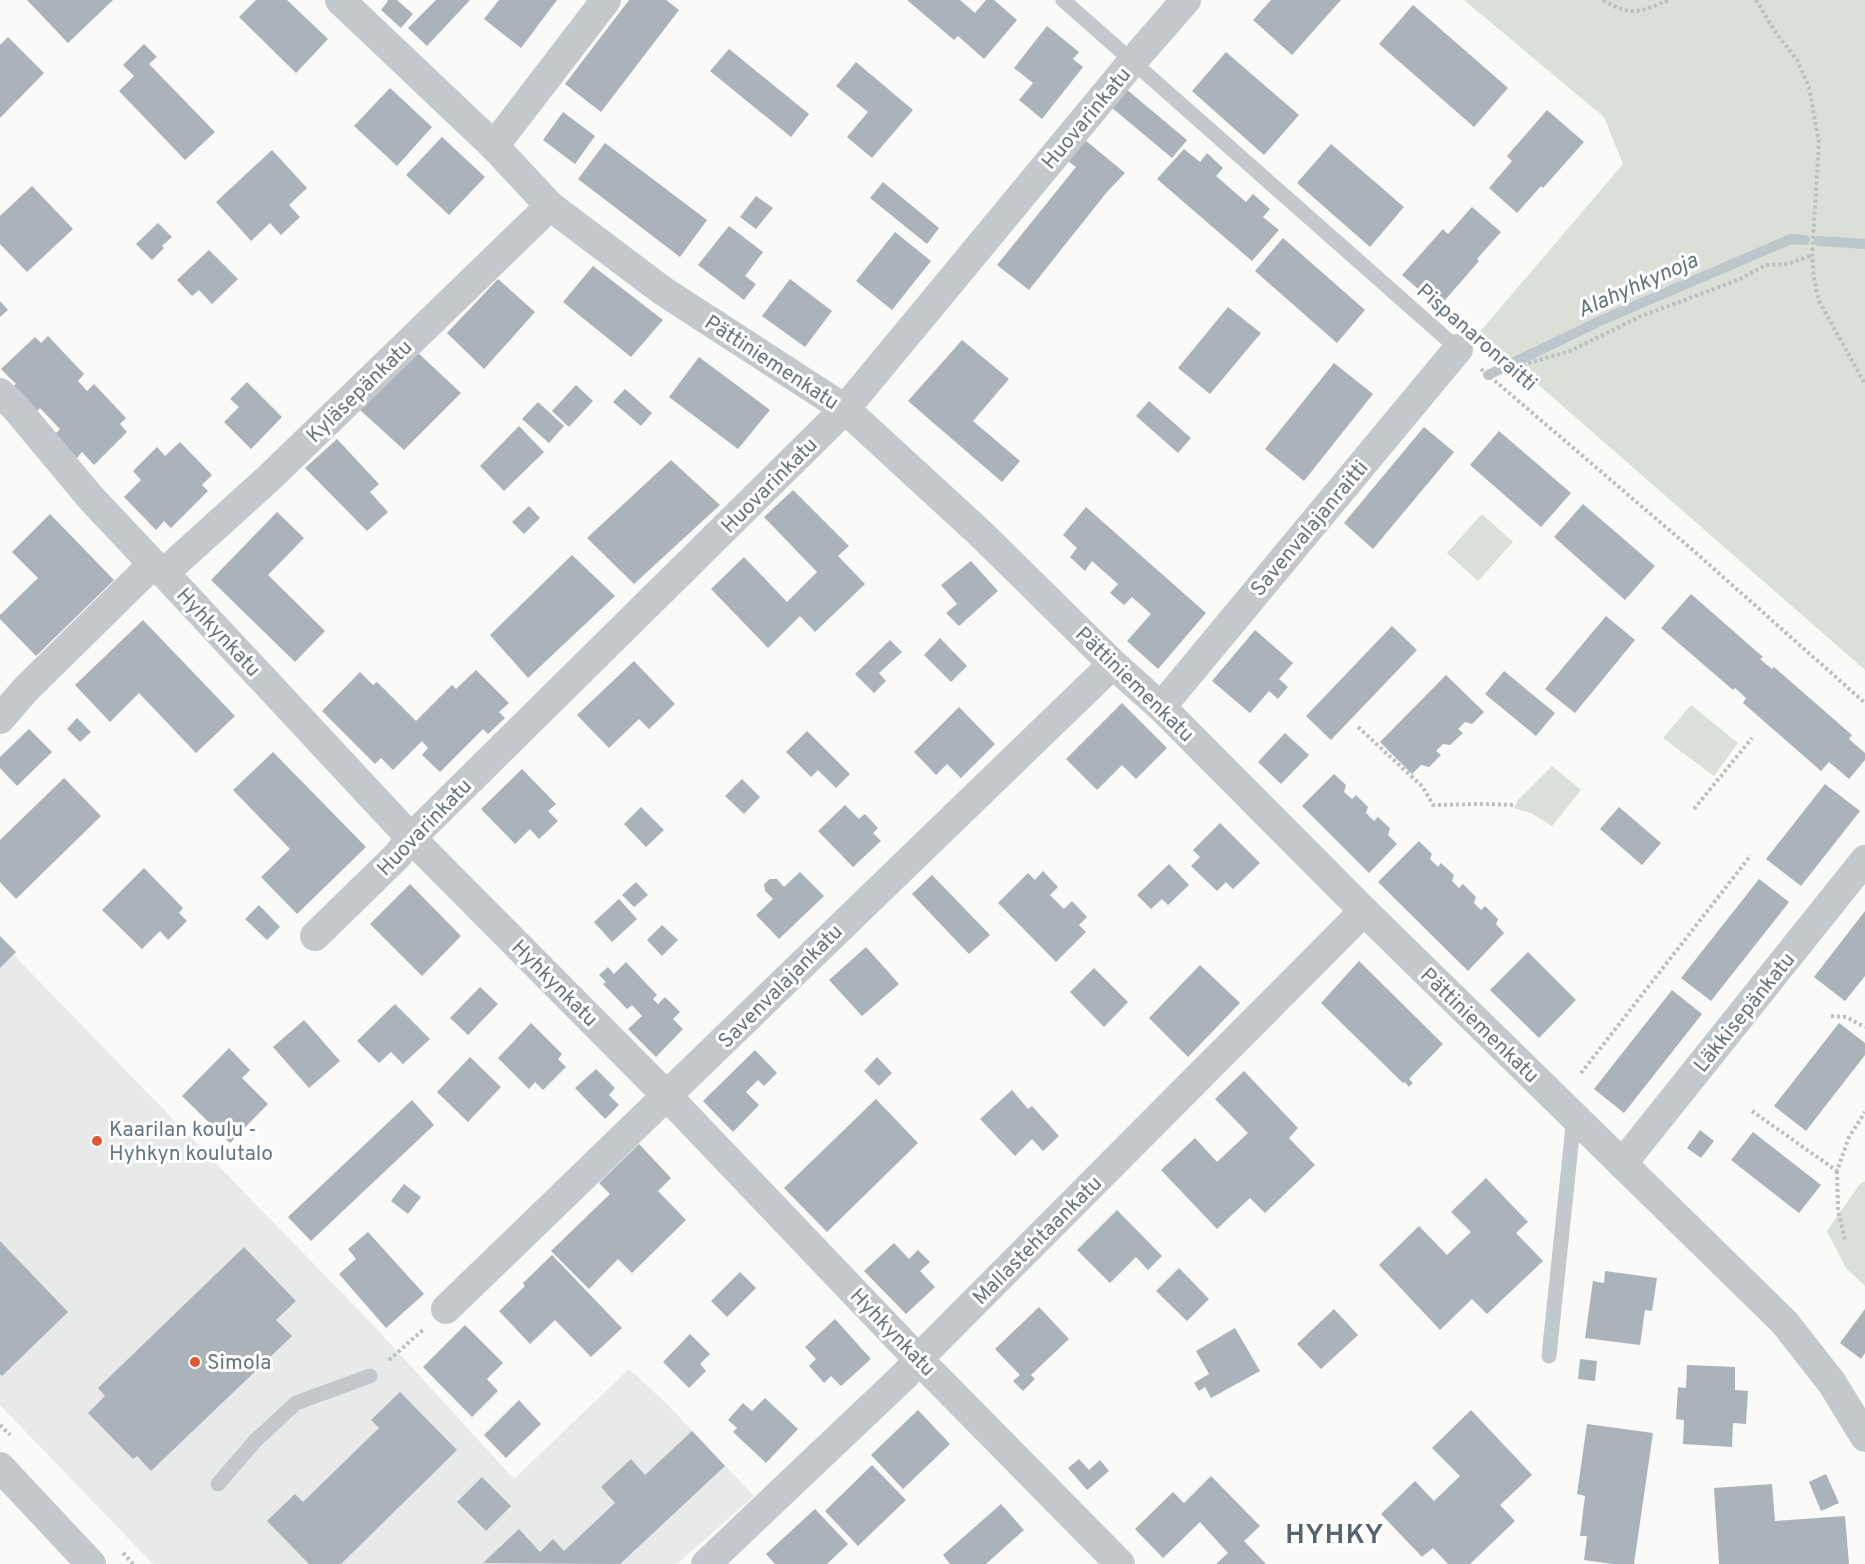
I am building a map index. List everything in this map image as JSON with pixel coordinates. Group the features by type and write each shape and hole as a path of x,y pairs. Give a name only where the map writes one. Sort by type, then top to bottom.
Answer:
{"street":[{"name":"Pättiniemenkatu","path":"340,0 494,146 550,206 663,291 845,410 981,534 1113,664 1161,707 1364,911 1785,1323 1832,1383 1865,1437"},
{"path":"494,146 606,0"},
{"name":"Huovarinkatu","path":"315,936 397,856 411,837 845,410 1132,62 1186,0"},
{"name":"Kyläsepänkatu","path":"0,719 26,689 159,569 269,478 550,206"},
{"name":"Savenvalajanraitti","path":"1161,707 1458,349"},
{"name":"Hyhkynkatu","path":"0,393 15,407 90,497 411,837 668,1097 918,1359 1120,1564"},
{"name":"Savenvalajankatu","path":"446,1309 668,1097 881,886 1113,664"},
{"name":"Läkkisepänkatu","path":"1622,1164 1865,860"},
{"name":"Mallastehtaankatu","path":"706,1564 906,1374 918,1359 1364,911"},
{"path":"0,1467 91,1564"}],"lane":[{"name":"Pispanaronraitti","path":"1063,0 1458,349"},
{"path":"1549,1356 1574,1117"},
{"path":"218,1484 256,1440 296,1403 370,1376"}],"path":[{"path":"1603,0 1619,9 1636,12 1670,0"},
{"path":"1756,0 1776,33 1797,60 1809,87 1818,143 1812,255 1819,301 1865,384"},
{"path":"1488,375 1570,351 1639,318 1738,280 1766,266 1788,264 1812,255"},
{"name":"Pispanaronraitti","path":"1458,349 1695,552 1865,704"},
{"path":"1358,727 1423,787 1433,805 1515,805"},
{"path":"1694,809 1752,738"},
{"path":"1581,1073 1751,855"},
{"path":"1831,1016 1846,1017 1865,1027"},
{"path":"1752,1110 1836,1171"},
{"path":"1845,1240 1838,1210 1836,1171 1849,1137 1865,1112"},
{"path":"370,1376 446,1309"}],"shaded area":[{"path":"1464,0 1865,0 1865,670 1479,333 1623,164 1604,117"},
{"path":"1482,514 1513,542 1478,581 1447,553"},
{"path":"1691,705 1738,743 1714,776 1663,738"},
{"path":"1552,766 1581,790 1552,826 1531,813 1514,808 1518,800"},
{"name":"Kaarilan koulu - Hyhkyn koulutalo","path":"0,941 374,1326 514,1479 629,1369 666,1403 754,1496 677,1564 153,1564 0,1405"},
{"path":"1865,1181 1865,1286 1846,1268 1827,1231 1860,1184"}],"building":[{"path":"27,0 113,0 68,43"},
{"path":"256,0 287,0 328,39 296,73 239,17"},
{"path":"387,0 397,0 413,14 401,28 381,10"},
{"path":"436,0 470,0 427,46 408,28"},
{"path":"499,0 557,0 521,48 484,19"},
{"path":"629,0 666,0 679,10 601,112 565,84"},
{"path":"907,0 960,0 975,13 986,0 994,0 1017,20 984,59 958,36 954,40"},
{"path":"1271,0 1341,0 1292,55 1253,20"},
{"path":"1413,5 1508,88 1474,127 1379,44"},
{"path":"1047,26 1079,52 1073,59 1083,67 1042,119 1019,100 1033,83 1014,68"},
{"path":"8,37 44,73 0,118 0,45"},
{"path":"144,44 157,57 149,64 215,132 185,160 119,91 134,76 123,65"},
{"path":"729,49 809,114 791,137 710,71"},
{"path":"1226,52 1299,115 1264,155 1192,91"},
{"path":"856,62 913,110 872,158 847,137 868,112 836,86"},
{"path":"390,88 432,127 397,166 354,126"},
{"path":"1126,89 1187,140 1172,158 1111,107"},
{"path":"1547,110 1584,142 1517,213 1489,188 1512,161 1507,156"},
{"path":"563,112 595,136 575,164 543,140"},
{"path":"442,137 485,177 449,215 406,175"},
{"path":"1085,140 1125,173 1107,192 1029,290 997,265 1076,167 1068,161"},
{"path":"605,143 707,220 680,257 578,179"},
{"path":"1331,144 1404,207 1370,247 1297,183"},
{"path":"1184,149 1200,162 1207,153 1223,168 1216,176 1246,202 1253,194 1270,209 1263,217 1279,230 1252,261 1157,179"},
{"path":"272,150 307,188 289,205 300,217 281,235 270,223 251,241 216,202"},
{"path":"883,182 939,228 927,244 870,198"},
{"path":"32,186 73,229 27,272 0,244 0,216"},
{"path":"756,196 773,208 756,229 740,217"},
{"path":"1472,207 1501,232 1439,307 1402,275 1443,229 1448,234"},
{"path":"158,223 172,237 152,260 136,244"},
{"path":"729,226 763,252 745,276 756,284 744,300 698,265"},
{"path":"895,232 931,261 892,310 856,281"},
{"path":"1283,238 1365,310 1337,343 1255,271"},
{"path":"209,250 238,279 212,304 199,290 192,296 177,280"},
{"path":"593,266 663,320 631,357 563,302"},
{"path":"498,279 535,312 484,369 447,333"},
{"path":"790,279 832,311 805,347 762,316"},
{"path":"0,301 8,310 0,317"},
{"path":"1228,307 1261,333 1210,394 1178,368"},
{"path":"48,336 84,374 78,381 87,391 94,384 126,418 120,424 127,432 94,465 82,452 77,458 54,435 60,429 40,408 34,414 10,389 16,384 1,369 35,337 41,343"},
{"path":"962,340 1009,379 973,421 1020,461 1002,482 908,401"},
{"path":"417,352 461,393 404,450 359,409"},
{"path":"699,357 770,410 738,449 669,397"},
{"path":"1334,363 1373,394 1304,481 1265,449"},
{"path":"247,382 282,417 251,449 224,422 239,407 230,399"},
{"path":"576,385 593,401 569,427 552,411"},
{"path":"625,389 652,413 641,426 613,402"},
{"path":"1149,401 1191,438 1178,453 1136,416"},
{"path":"538,402 564,426 549,443 522,419"},
{"path":"519,426 544,452 504,491 480,466"},
{"path":"1424,427 1454,452 1373,549 1344,523"},
{"path":"1499,431 1571,493 1541,527 1470,465"},
{"path":"337,439 379,484 370,492 388,512 367,531 305,468"},
{"path":"180,442 212,475 202,485 208,491 171,528 164,521 156,530 124,497 141,480 133,471 157,447 165,456"},
{"path":"671,460 720,505 634,584 587,538"},
{"path":"793,490 849,546 838,556 865,584 815,632 800,616 768,648 711,589 744,557 787,602 817,572 764,517"},
{"path":"1583,504 1655,566 1625,600 1554,537"},
{"path":"529,506 540,518 524,534 512,522"},
{"path":"1086,507 1206,613 1158,669 1127,641 1151,614 1132,597 1124,605 1110,593 1118,584 1092,561 1085,571 1070,557 1077,548 1063,535"},
{"path":"277,512 304,538 268,575 325,631 295,662 211,580"},
{"path":"50,514 114,580 36,656 0,619 0,615 38,578 12,552"},
{"path":"572,555 615,596 528,678 490,635"},
{"path":"971,561 998,591 959,626 946,613 957,604 941,585"},
{"path":"1691,594 1763,657 1760,659 1772,669 1774,667 1852,735 1849,739 1865,753 1865,760 1849,779 1829,762 1821,771 1743,703 1746,698 1735,688 1733,690 1661,628"},
{"path":"1606,616 1635,640 1575,713 1545,689"},
{"path":"143,620 235,716 196,753 139,693 110,722 75,685"},
{"path":"1392,626 1417,650 1331,740 1306,716"},
{"path":"1255,630 1293,663 1279,679 1288,687 1278,699 1269,691 1250,713 1212,681"},
{"path":"940,638 967,666 951,682 924,655"},
{"path":"890,640 902,652 879,673 886,681 874,693 855,674"},
{"path":"634,661 675,704 649,729 639,719 609,748 577,715"},
{"path":"476,670 509,703 499,712 505,718 488,734 483,729 440,772 422,755 428,748 422,741 393,770 381,758 375,764 322,711 360,672 373,685 377,682 416,721 452,685 456,689"},
{"path":"1504,671 1555,713 1536,736 1485,694"},
{"path":"1446,675 1484,712 1472,724 1465,722 1458,729 1463,733 1450,745 1443,744 1436,751 1441,755 1429,767 1421,765 1412,774 1380,742"},
{"path":"1122,703 1167,748 1136,779 1122,765 1097,790 1066,759"},
{"path":"959,707 995,744 961,778 947,764 936,775 914,752"},
{"path":"77,718 91,732 80,742 67,729"},
{"path":"29,729 52,752 17,786 0,768 0,757"},
{"path":"807,731 850,774 836,788 818,770 811,777 786,752"},
{"path":"1285,733 1309,755 1281,784 1258,762"},
{"path":"273,752 366,847 297,914 261,877 290,849 233,790"},
{"path":"522,769 556,804 548,811 558,821 539,839 530,829 515,844 481,809"},
{"path":"1334,774 1346,785 1344,792 1352,799 1356,795 1368,807 1366,813 1374,821 1378,817 1390,828 1388,835 1397,844 1369,873 1302,806"},
{"path":"64,778 101,816 16,899 0,882 0,840"},
{"path":"742,779 760,797 744,814 725,796"},
{"path":"1825,784 1860,811 1801,886 1766,859"},
{"path":"845,805 859,819 865,814 878,828 873,833 881,841 853,867 818,831"},
{"path":"641,807 664,830 646,847 624,824"},
{"path":"1619,807 1661,843 1642,865 1600,829"},
{"path":"1220,823 1260,863 1233,889 1226,882 1217,891 1191,866 1200,857 1193,850"},
{"path":"1419,841 1432,854 1430,859 1438,867 1441,863 1454,875 1452,881 1459,888 1463,884 1476,897 1474,903 1481,910 1485,906 1498,919 1496,924 1504,933 1468,971 1378,882"},
{"path":"1169,864 1189,885 1168,905 1162,899 1151,909 1137,895"},
{"path":"144,868 183,908 179,913 187,921 168,940 160,931 142,949 102,910"},
{"path":"1043,871 1058,887 1050,895 1064,909 1072,901 1087,917 1079,925 1086,932 1056,962 998,903 1028,873 1035,880"},
{"path":"800,872 824,896 779,939 756,915 773,899 765,891 764,884 770,879 777,879 784,887"},
{"path":"932,875 990,935 969,954 912,894"},
{"path":"1759,879 1789,902 1711,1001 1681,978"},
{"path":"636,882 648,895 634,907 622,895"},
{"path":"410,884 461,936 422,976 370,924"},
{"path":"619,899 637,919 612,942 594,922"},
{"path":"259,905 280,927 267,940 245,919"},
{"path":"1865,911 1865,976 1845,1001 1814,977"},
{"path":"662,925 678,940 662,956 647,940"},
{"path":"0,936 16,952 0,968"},
{"path":"866,947 899,984 862,1016 829,980"},
{"path":"1528,952 1576,1000 1539,1038 1490,990"},
{"path":"1359,961 1443,1044 1409,1079 1413,1083 1409,1087 1321,1003"},
{"path":"626,962 657,995 653,999 658,1004 665,997 680,1012 673,1019 683,1029 656,1057 628,1029 642,1016 632,1005 627,1009 603,984 606,982 599,975 608,967 614,974"},
{"path":"1200,965 1240,1003 1188,1057 1149,1018"},
{"path":"1094,968 1128,1002 1104,1027 1070,992"},
{"path":"480,987 498,1004 468,1035 450,1018"},
{"path":"1672,990 1702,1014 1624,1113 1594,1089"},
{"path":"395,1004 430,1039 403,1064 391,1052 379,1063 357,1041"},
{"path":"304,1020 340,1061 309,1088 273,1047"},
{"path":"531,1023 562,1054 558,1059 566,1067 543,1090 535,1082 529,1089 498,1058"},
{"path":"1839,1023 1865,1043 1865,1055 1806,1131 1774,1106"},
{"path":"229,1048 250,1070 242,1078 268,1104 230,1143 182,1096"},
{"path":"755,1050 777,1073 764,1086 758,1080 746,1092 759,1105 733,1132 703,1101"},
{"path":"470,1057 501,1087 468,1122 437,1092"},
{"path":"877,1057 892,1073 879,1086 864,1071"},
{"path":"596,1069 615,1088 609,1095 619,1105 605,1119 575,1088"},
{"path":"1244,1071 1298,1128 1289,1138 1315,1165 1265,1213 1250,1198 1217,1229 1161,1170 1195,1138 1217,1162 1248,1133 1215,1099"},
{"path":"1012,1090 1028,1109 1032,1106 1059,1136 1043,1151 1032,1139 1015,1156 980,1119"},
{"path":"876,1099 918,1143 827,1232 784,1188"},
{"path":"412,1100 434,1125 311,1241 288,1217"},
{"path":"1700,1130 1714,1141 1701,1158 1687,1148"},
{"path":"1753,1132 1821,1185 1799,1213 1731,1160"},
{"path":"639,1144 671,1178 658,1191 686,1220 632,1273 618,1259 589,1289 551,1251 610,1194 599,1183"},
{"path":"1486,1178 1528,1222 1516,1233 1543,1261 1487,1314 1472,1299 1440,1330 1379,1265 1419,1226 1447,1255 1471,1232 1451,1212"},
{"path":"404,1184 421,1197 408,1214 391,1201"},
{"path":"1117,1210 1162,1256 1148,1270 1136,1257 1110,1283 1077,1250"},
{"path":"368,1232 424,1294 386,1328 339,1274 356,1259 348,1249"},
{"path":"0,1241 68,1312 2,1376 0,1374"},
{"path":"894,1243 909,1259 918,1250 930,1262 920,1271 935,1287 906,1314 864,1271"},
{"name":"Simola","path":"244,1247 296,1301 276,1320 292,1336 151,1471 137,1456 133,1459 88,1413 105,1396 98,1388"},
{"path":"552,1255 622,1328 591,1357 555,1320 530,1344 499,1311 525,1286 523,1283"},
{"path":"1179,1268 1209,1299 1187,1321 1156,1291"},
{"path":"1605,1271 1657,1278 1652,1311 1645,1310 1640,1345 1585,1338 1593,1281 1604,1283"},
{"path":"740,1272 756,1288 727,1317 711,1301"},
{"path":"1039,1307 1069,1339 1031,1375 1035,1379 1023,1391 1013,1381 1020,1375 995,1349"},
{"path":"1334,1309 1358,1335 1321,1369 1297,1344"},
{"path":"1865,1309 1865,1353 1861,1359 1840,1343"},
{"path":"835,1319 871,1359 841,1386 831,1376 824,1383 809,1366 816,1359 805,1347"},
{"path":"465,1325 503,1363 487,1379 498,1391 472,1417 423,1367"},
{"path":"1235,1328 1260,1371 1211,1398 1205,1387 1199,1391 1194,1383 1209,1374 1196,1351"},
{"path":"690,1334 710,1354 700,1364 706,1371 689,1388 663,1362"},
{"path":"1580,1359 1597,1361 1595,1381 1578,1379"},
{"path":"1687,1365 1735,1367 1735,1390 1748,1391 1746,1424 1733,1423 1732,1447 1683,1444 1684,1420 1676,1419 1678,1387 1686,1388"},
{"path":"400,1392 457,1450 341,1564 309,1564 267,1521 295,1494 303,1502 379,1428 371,1420"},
{"path":"765,1398 798,1429 766,1463 733,1432 737,1428 728,1420 743,1403 752,1411"},
{"path":"519,1400 541,1424 506,1458 484,1435"},
{"path":"918,1410 950,1444 903,1489 871,1455"},
{"path":"1471,1410 1532,1475 1500,1505 1515,1521 1470,1564 1448,1564 1433,1548 1422,1557 1381,1514 1415,1481 1434,1501 1460,1476 1432,1448"},
{"path":"1587,1424 1653,1433 1634,1564 1584,1560 1587,1536 1580,1536 1585,1496 1577,1494"},
{"path":"692,1431 725,1466 620,1564 483,1563 519,1529 540,1552 553,1539 564,1551 615,1503 601,1487 631,1459 645,1475"},
{"path":"1079,1459 1089,1470 1100,1460 1109,1471 1087,1490 1068,1468"},
{"path":"872,1465 906,1500 858,1546 825,1511"},
{"path":"1826,1474 1839,1503 1821,1511 1809,1482"},
{"path":"1211,1476 1260,1526 1244,1541 1266,1564 1216,1564 1228,1553 1200,1522 1163,1558 1135,1529 1173,1492 1184,1503"},
{"path":"482,1477 511,1506 486,1531 457,1502"},
{"path":"1772,1484 1775,1521 1845,1516 1849,1564 1719,1564 1714,1488"},
{"path":"1001,1504 1024,1530 986,1564 950,1564 943,1555"},
{"path":"815,1509 848,1544 827,1564 775,1564 766,1554"}],"waterway":[{"name":"Alahyhkynoja","path":"1488,375 1602,320 1791,239 1805,240"},
{"name":"Alahyhkynoja","path":"1819,241 1865,244"}],"place":[{"name":"Kaarilan koulu - Hyhkyn koulutalo","path":"97,1141"},
{"name":"Simola","path":"195,1362"}],"district":[{"name":"HYHKY","path":"1335,1534"}]}
